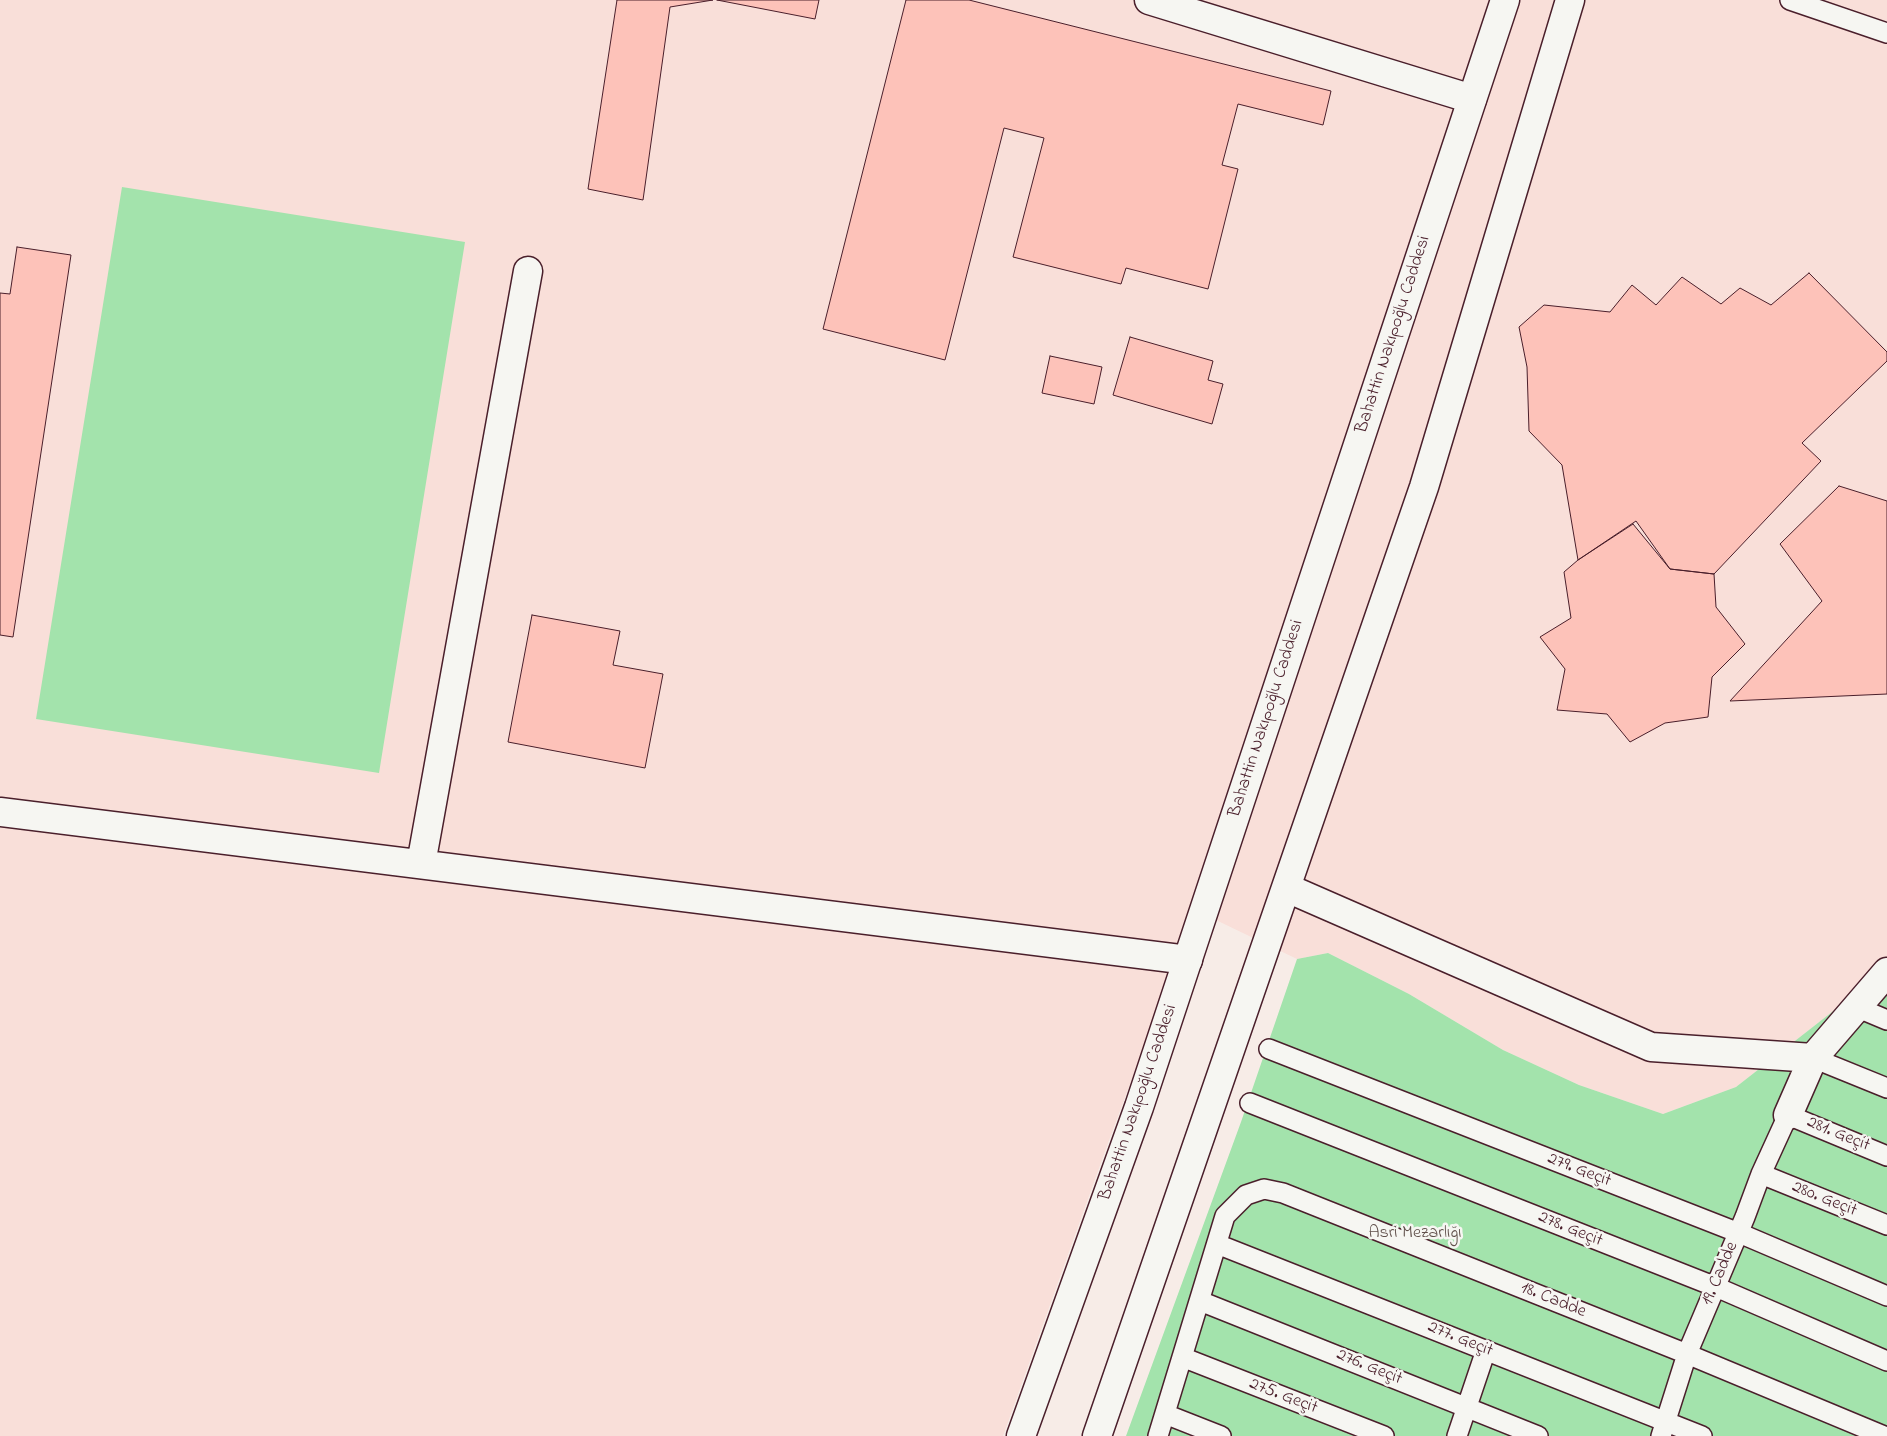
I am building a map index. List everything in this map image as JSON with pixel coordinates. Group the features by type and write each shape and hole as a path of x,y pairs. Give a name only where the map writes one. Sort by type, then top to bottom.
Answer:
{"main road":[{"path":"1149,0 1472,98"},
{"name":"Bahattin Nakıpoğlu Caddesi","path":"1021,1436 1139,1107 1505,0"},
{"path":"1097,1436 1424,487 1570,0"},
{"path":"421,864 528,271"},
{"path":"0,812 1188,960"},
{"path":"1287,888 1651,1047 1814,1058"},
{"path":"1788,1115 1814,1058 1887,972"}],"lane":[{"path":"1790,0 1887,34"},
{"path":"1856,1007 1887,1020"},
{"name":"279. Geçit","path":"1269,1049 1739,1233 1887,1296"},
{"path":"1814,1058 1887,1088"},
{"name":"278. Geçit","path":"1250,1104 1716,1287 1887,1361"},
{"name":"19. Cadde","path":"1663,1429 1687,1354 1739,1233 1761,1174 1788,1115"},
{"name":"281. Geçit","path":"1788,1115 1887,1156"},
{"name":"280. Geçit","path":"1761,1174 1887,1226"},
{"name":"18. Cadde","path":"1217,1244 1225,1216 1246,1196 1264,1189 1283,1193 1687,1354 1884,1436"},
{"path":"1158,1436 1217,1244"},
{"name":"277. Geçit","path":"1217,1244 1486,1350 1663,1429 1702,1436"},
{"name":"276. Geçit","path":"1200,1301 1538,1436"},
{"path":"1457,1436 1486,1350"},
{"name":"275. Geçit","path":"1182,1358 1384,1436"},
{"path":"1165,1414 1221,1436"}],"shaded area":[{"path":"0,0 1887,0 1887,969 1736,1087 1663,1114 1579,1085 1503,1050 1409,994 1328,953 1297,959 1195,910 1108,1143 1003,1436 0,1436"}],"green space":[{"path":"122,187 465,242 379,773 36,719"},
{"name":"Asri Mezarlığı","path":"1328,953 1409,994 1503,1050 1579,1085 1663,1114 1736,1087 1887,969 1887,1436 1126,1436 1241,1122 1297,959"}],"building":[{"path":"617,0 713,0 670,7 643,200 588,189"},
{"path":"717,0 819,0 815,19"},
{"path":"906,0 969,0 1331,91 1323,125 1238,104 1222,165 1238,169 1208,289 1126,268 1121,284 1013,257 1044,138 1004,128 945,360 823,329"},
{"path":"17,247 71,255 13,637 0,635 0,293 10,294"},
{"path":"1809,273 1887,352 1887,361 1802,443 1821,461 1714,574 1670,569 1636,521 1578,560 1562,465 1529,431 1527,367 1519,327 1544,305 1610,312 1632,285 1656,305 1682,277 1721,304 1740,288 1771,305"},
{"path":"1130,337 1213,361 1208,380 1223,384 1212,424 1113,395"},
{"path":"1050,356 1102,367 1094,404 1042,393"},
{"path":"1839,486 1887,501 1887,694 1730,701 1822,601 1780,544"},
{"path":"1633,524 1670,569 1714,574 1716,607 1745,644 1712,677 1708,717 1665,723 1630,742 1607,714 1557,710 1565,669 1540,637 1571,618 1564,572 1578,560"},
{"path":"532,615 620,631 613,665 663,674 645,768 508,742"}]}
